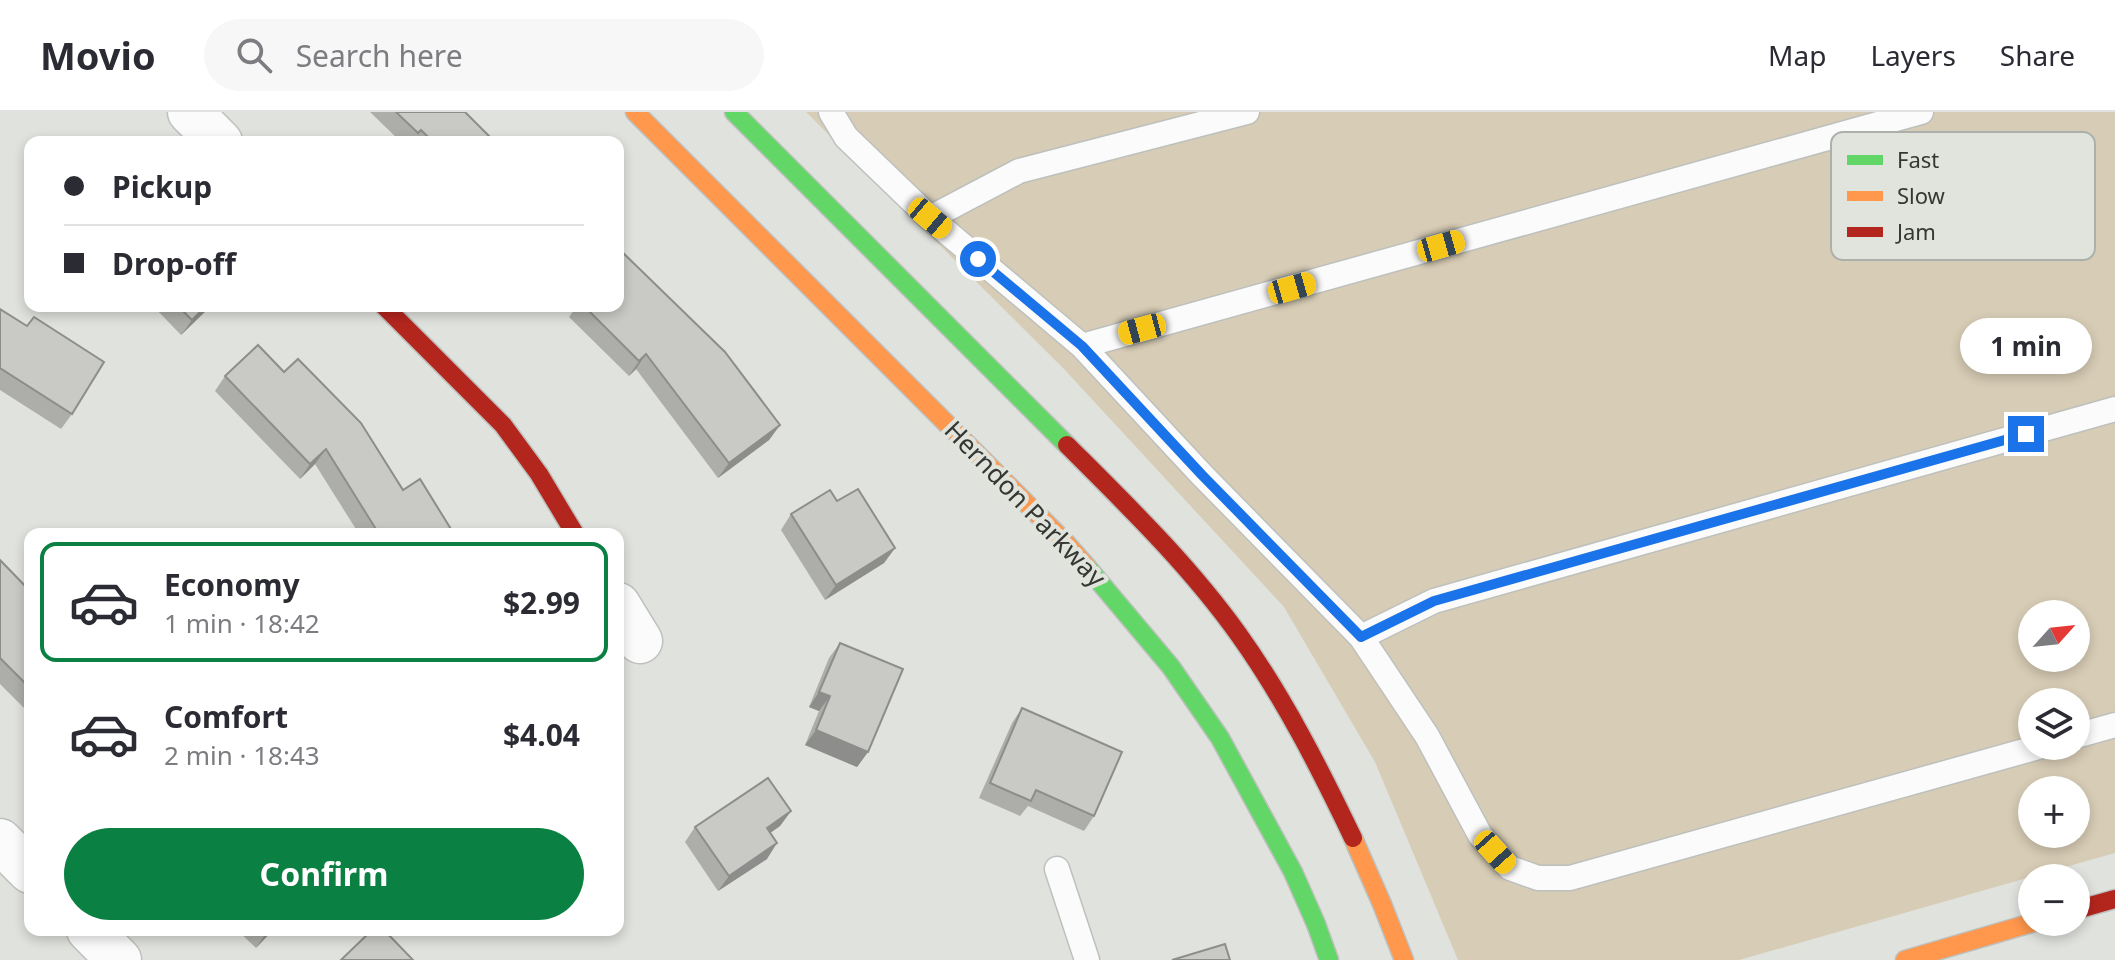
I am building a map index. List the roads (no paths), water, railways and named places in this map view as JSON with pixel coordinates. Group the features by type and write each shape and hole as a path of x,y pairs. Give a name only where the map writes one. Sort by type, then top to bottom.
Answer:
{"main road":[{"name":"Herndon Parkway","path":"635,112 1055,532 1141,629 1205,714 1246,783 1297,880 1329,960"},
{"path":"734,112 1156,534 1203,589 1248,647 1325,780 1360,850 1404,960"},
{"path":"390,312 503,425 539,474 571,528"},
{"path":"2090,906 2115,899"},
{"path":"1905,960 2018,927"}],"street":[{"path":"190,112 214,136"},
{"path":"0,841 24,865"},
{"path":"95,936 119,960"}],"lane":[{"path":"831,112 846,137 930,218 1082,346 1202,475 1361,637 1427,736 1480,835 1510,868 1538,878 1570,878 2018,753"},
{"path":"930,218 1019,171 1247,112"},
{"path":"1849,132 1921,112"},
{"path":"1082,346 1831,137"},
{"path":"1361,637 1434,601 2115,409"},
{"path":"2090,732 2115,725"},
{"path":"1057,869 1087,960"}]}
